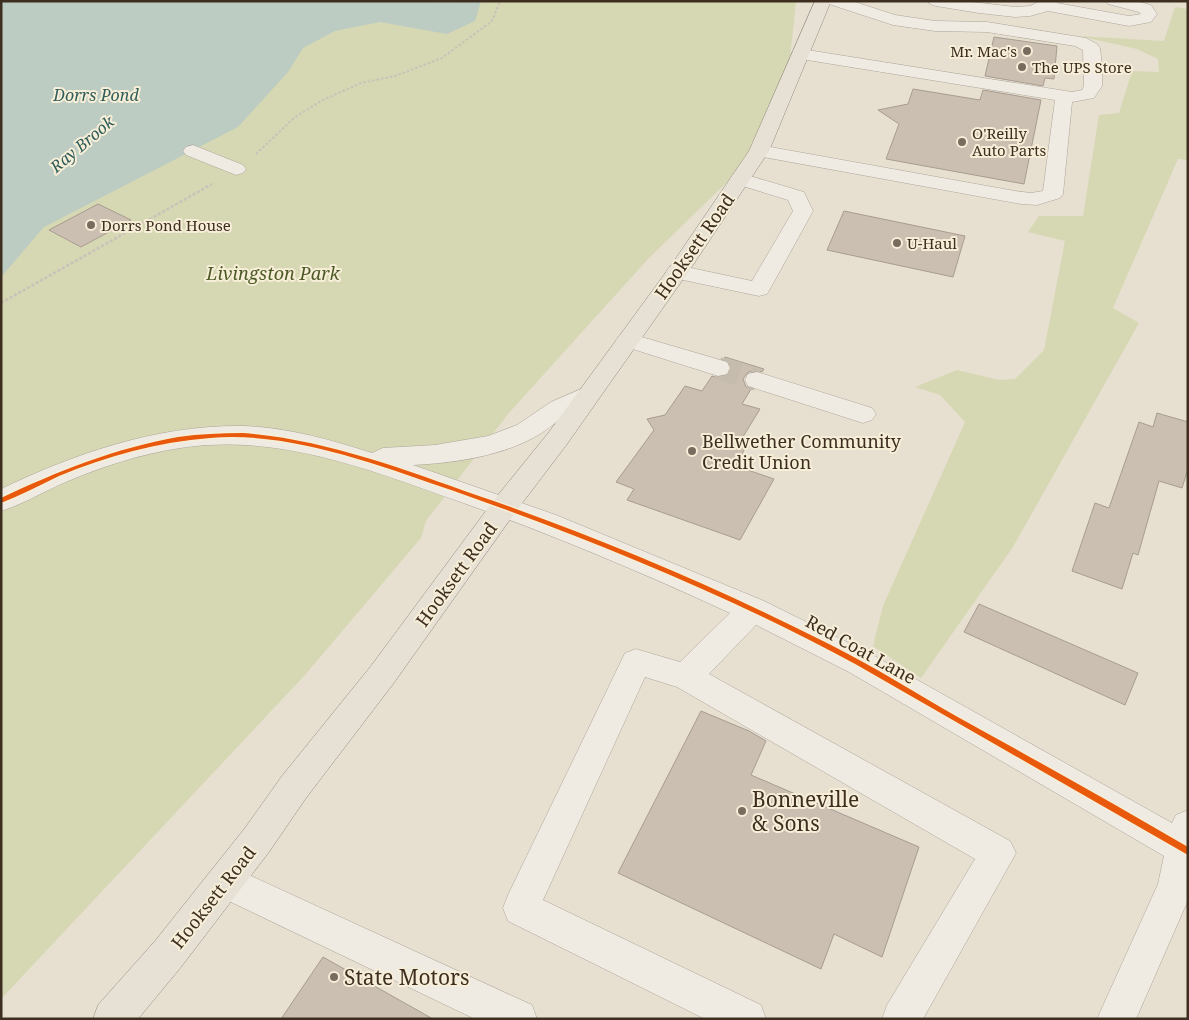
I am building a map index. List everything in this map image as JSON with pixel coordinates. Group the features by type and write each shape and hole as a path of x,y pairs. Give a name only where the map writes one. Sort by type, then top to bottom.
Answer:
{"main road":[{"name":"Hooksett Road","path":"112,1019 168,954 257,840 294,787 382,675 504,507 558,438 677,272 760,152 823,1"}],"street":[{"path":"801,54 1064,96 1088,94 1094,85 1091,48 1067,38 986,27 935,26 893,20 835,1"},
{"path":"936,1 999,11 1026,12 1040,10 1049,4 1129,21 1145,19 1149,14 1146,5 1114,1"},
{"path":"760,152 1035,200 1053,194 1064,96"},
{"path":"192,151 236,169"},
{"path":"677,272 759,289 803,211 797,196 740,179"},
{"path":"628,340 718,368"},
{"path":"757,380 863,414"},
{"path":"1,500 60,473 97,459 173,440 218,435 270,437 361,457 432,456 510,439 532,428 551,413 588,394"},
{"name":"Red Coat Lane","path":"361,457 504,507 702,586 753,609 830,647 1186,842"},
{"path":"686,677 753,609"},
{"path":"747,1019 521,908 636,662 686,677 998,853 901,1019"},
{"path":"1116,1019 1176,886 1186,842"},
{"path":"225,881 518,1019"}],"path":[{"path":"1,304 236,169 261,151 294,118 321,101 361,83 394,76 442,58 492,21 500,1"}],"green space":[{"name":"Livingston Park","path":"1,1 796,1 787,88 759,151 648,259 508,414 426,521 421,538 305,675 1,999"},
{"path":"1175,7 1188,9 1188,160 1178,159 1113,308 1139,323 1013,547 921,678 873,646 883,606 965,422 940,395 915,387 957,370 999,380 1015,379 1044,350 1065,241 1028,232 1039,216 1083,216 1099,115 1119,113 1132,71 1159,72 1158,59 1137,49 1079,36 1164,41"}],"water":[{"name":"Dorrs Pond","path":"1,1 481,1 475,21 447,34 380,22 335,31 303,48 288,72 238,127 44,227 1,277"}],"building":[{"path":"994,37 1057,46 1054,79 1045,78 1043,86 985,76"},
{"name":"O'Reilly Auto Parts","path":"913,89 980,100 983,90 1041,100 1024,184 886,159 899,124 878,110 908,104"},
{"name":"Dorrs Pond House","path":"98,204 131,220 81,247 49,230"},
{"name":"U-Haul","path":"844,211 965,236 953,277 827,250"},
{"name":"Bellwether Community Credit Union","path":"725,357 764,369 762,372 757,370 748,372 743,379 746,387 751,389 742,404 760,409 741,440 746,446 736,466 774,479 740,540 627,500 634,489 616,482 654,430 647,419 665,415 685,386 702,391 712,376 718,378 729,375 732,367 729,361 724,359"},
{"path":"1157,413 1188,422 1188,469 1182,488 1159,481 1138,555 1133,553 1122,589 1072,571 1095,503 1109,508 1139,422 1153,427"},
{"path":"979,604 1138,673 1125,705 964,632"},
{"name":"Bonneville & Sons","path":"701,711 749,731 766,741 751,775 919,847 882,957 834,934 821,969 618,873"},
{"name":"State Motors","path":"323,957 433,1019 281,1019"}],"tunnel":[{"path":"718,368 757,380"}],"cycle path":[{"path":"1,501 29,487 88,463 118,453 180,439 211,436 262,436 301,442 357,457 505,507 546,523 668,572 788,626 860,663 1188,851"}],"place":[{"name":"Mr. Mac's","path":"1027,51"},
{"name":"The UPS Store","path":"1022,67"},
{"name":"O'Reilly Auto Parts","path":"962,142"},
{"name":"Dorrs Pond House","path":"91,225"},
{"name":"U-Haul","path":"897,243"},
{"name":"Bellwether Community Credit Union","path":"692,451"},
{"name":"Bonneville & Sons","path":"742,811"},
{"name":"State Motors","path":"334,977"}],"water label":[{"name":"Ray Brook","path":"82,144"}]}
